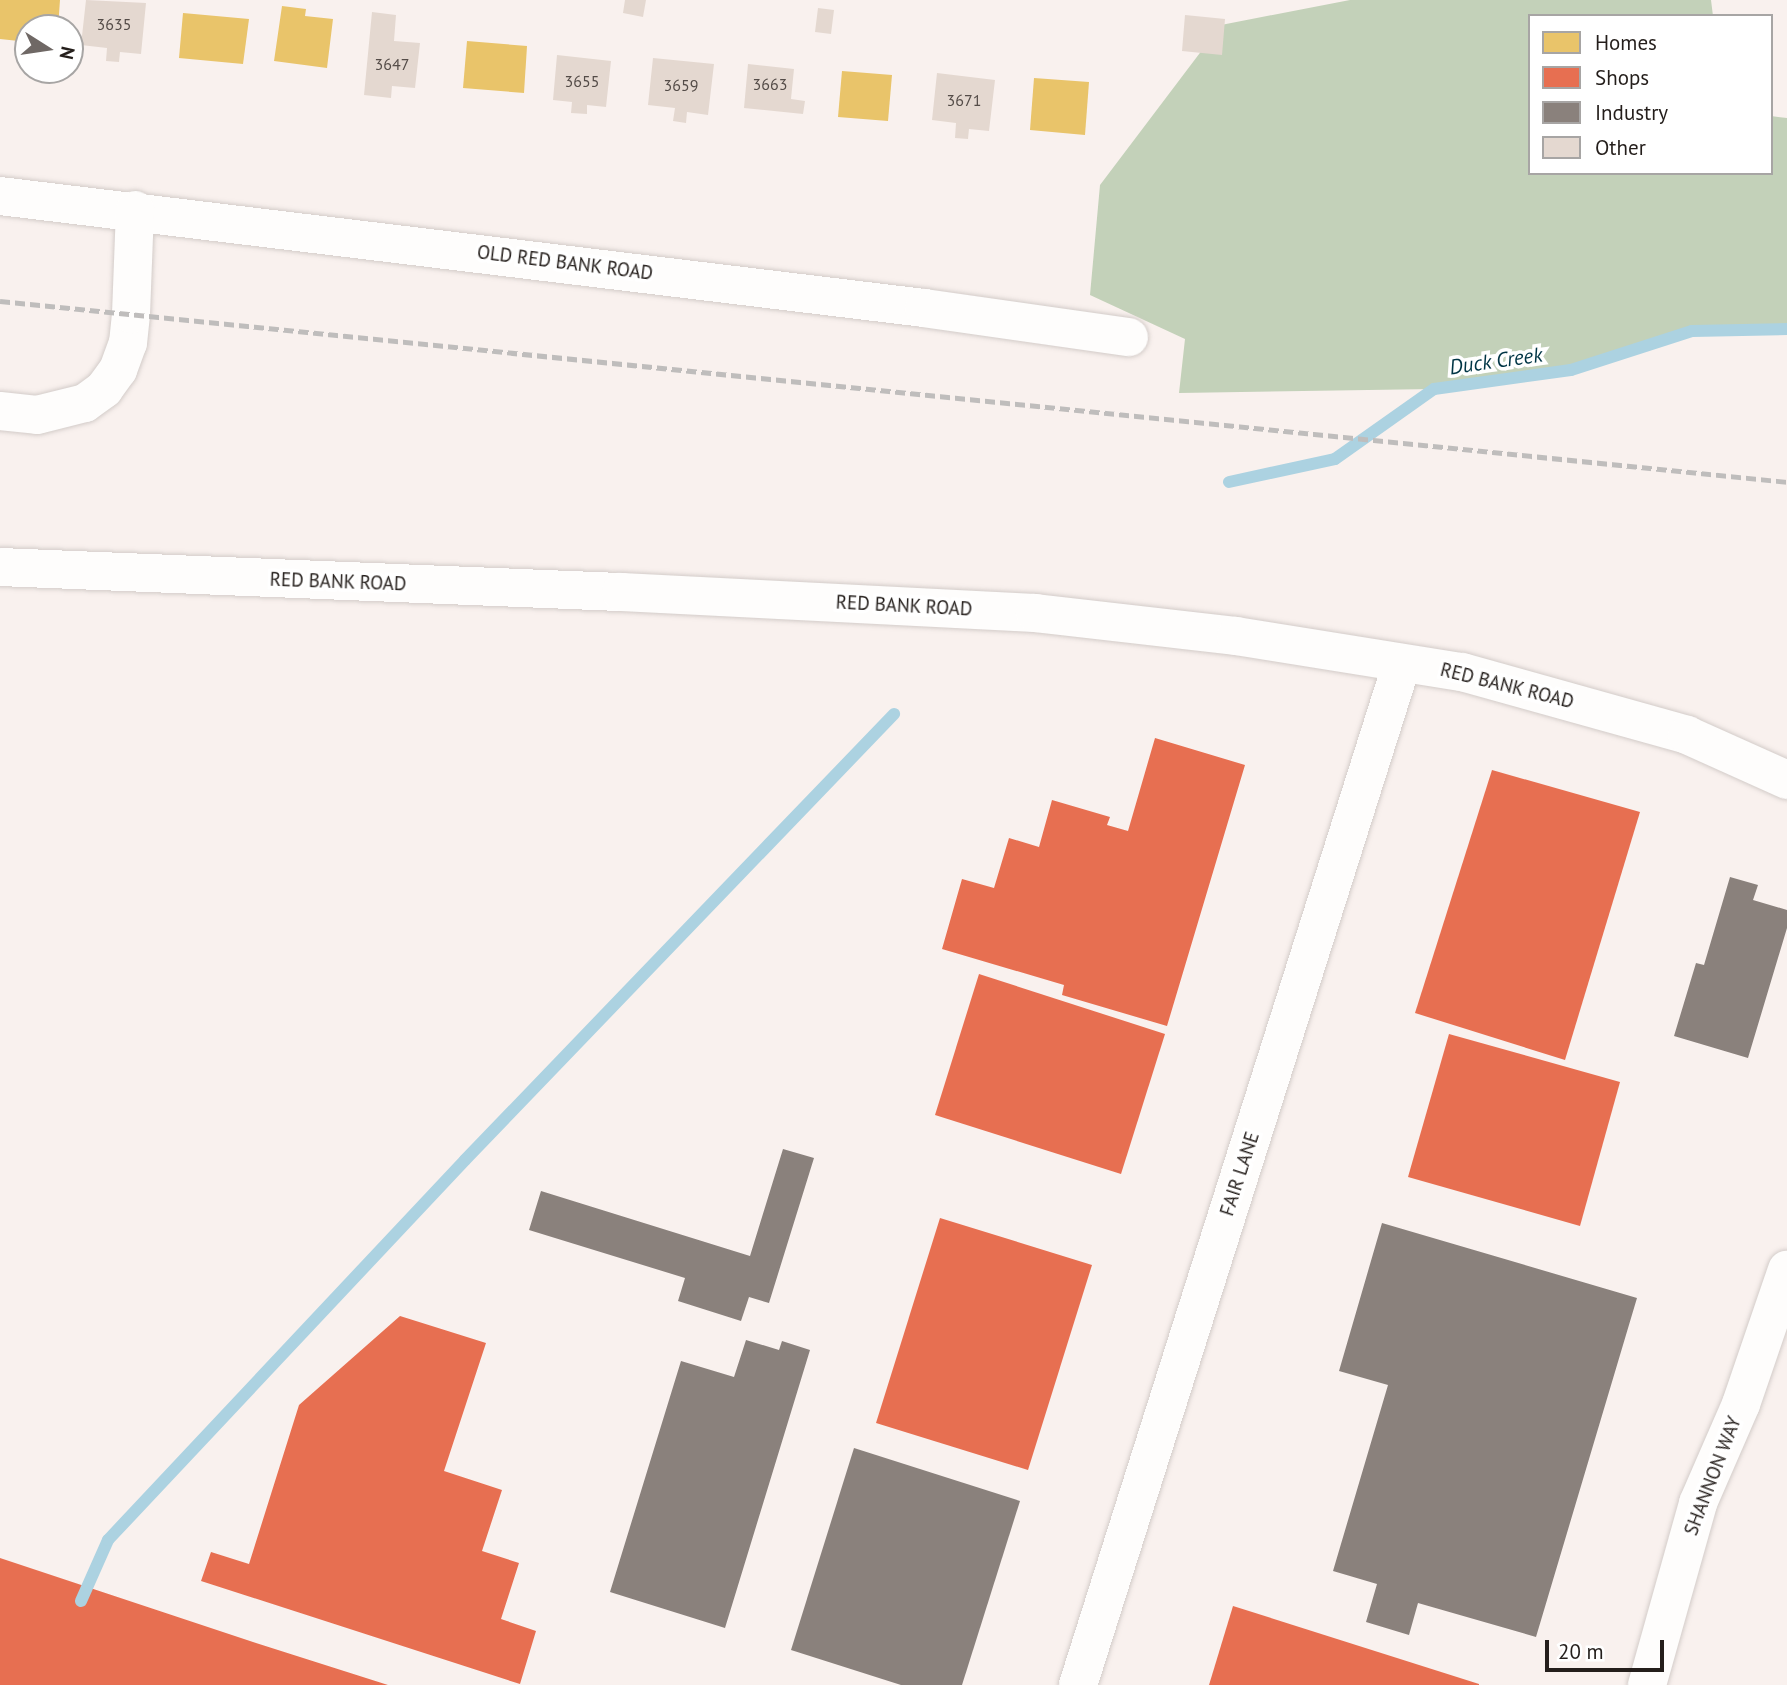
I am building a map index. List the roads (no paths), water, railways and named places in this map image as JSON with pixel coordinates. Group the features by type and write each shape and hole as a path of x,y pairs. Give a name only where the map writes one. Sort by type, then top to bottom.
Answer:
{"main road":[{"name":"OLD RED BANK ROAD","path":"0,196 135,210 924,308 1129,337"},
{"path":"0,411 37,415 85,403 104,389 118,370 128,343 135,210"},
{"name":"RED BANK ROAD","path":"0,567 621,592 1035,613 1236,636 1462,672 1687,735 1787,780"},
{"name":"FAIR LANE","path":"1078,1685 1402,663"},
{"name":"SHANNON WAY","path":"1647,1685 1698,1503 1741,1404 1787,1270"}],"waterway":[{"name":"Duck Creek","path":"1229,482 1335,459 1434,389 1571,370 1692,331 1787,329"},
{"path":"81,1601 108,1540 465,1160 894,714"}],"railway":[{"path":"0,301 1787,482"}]}
